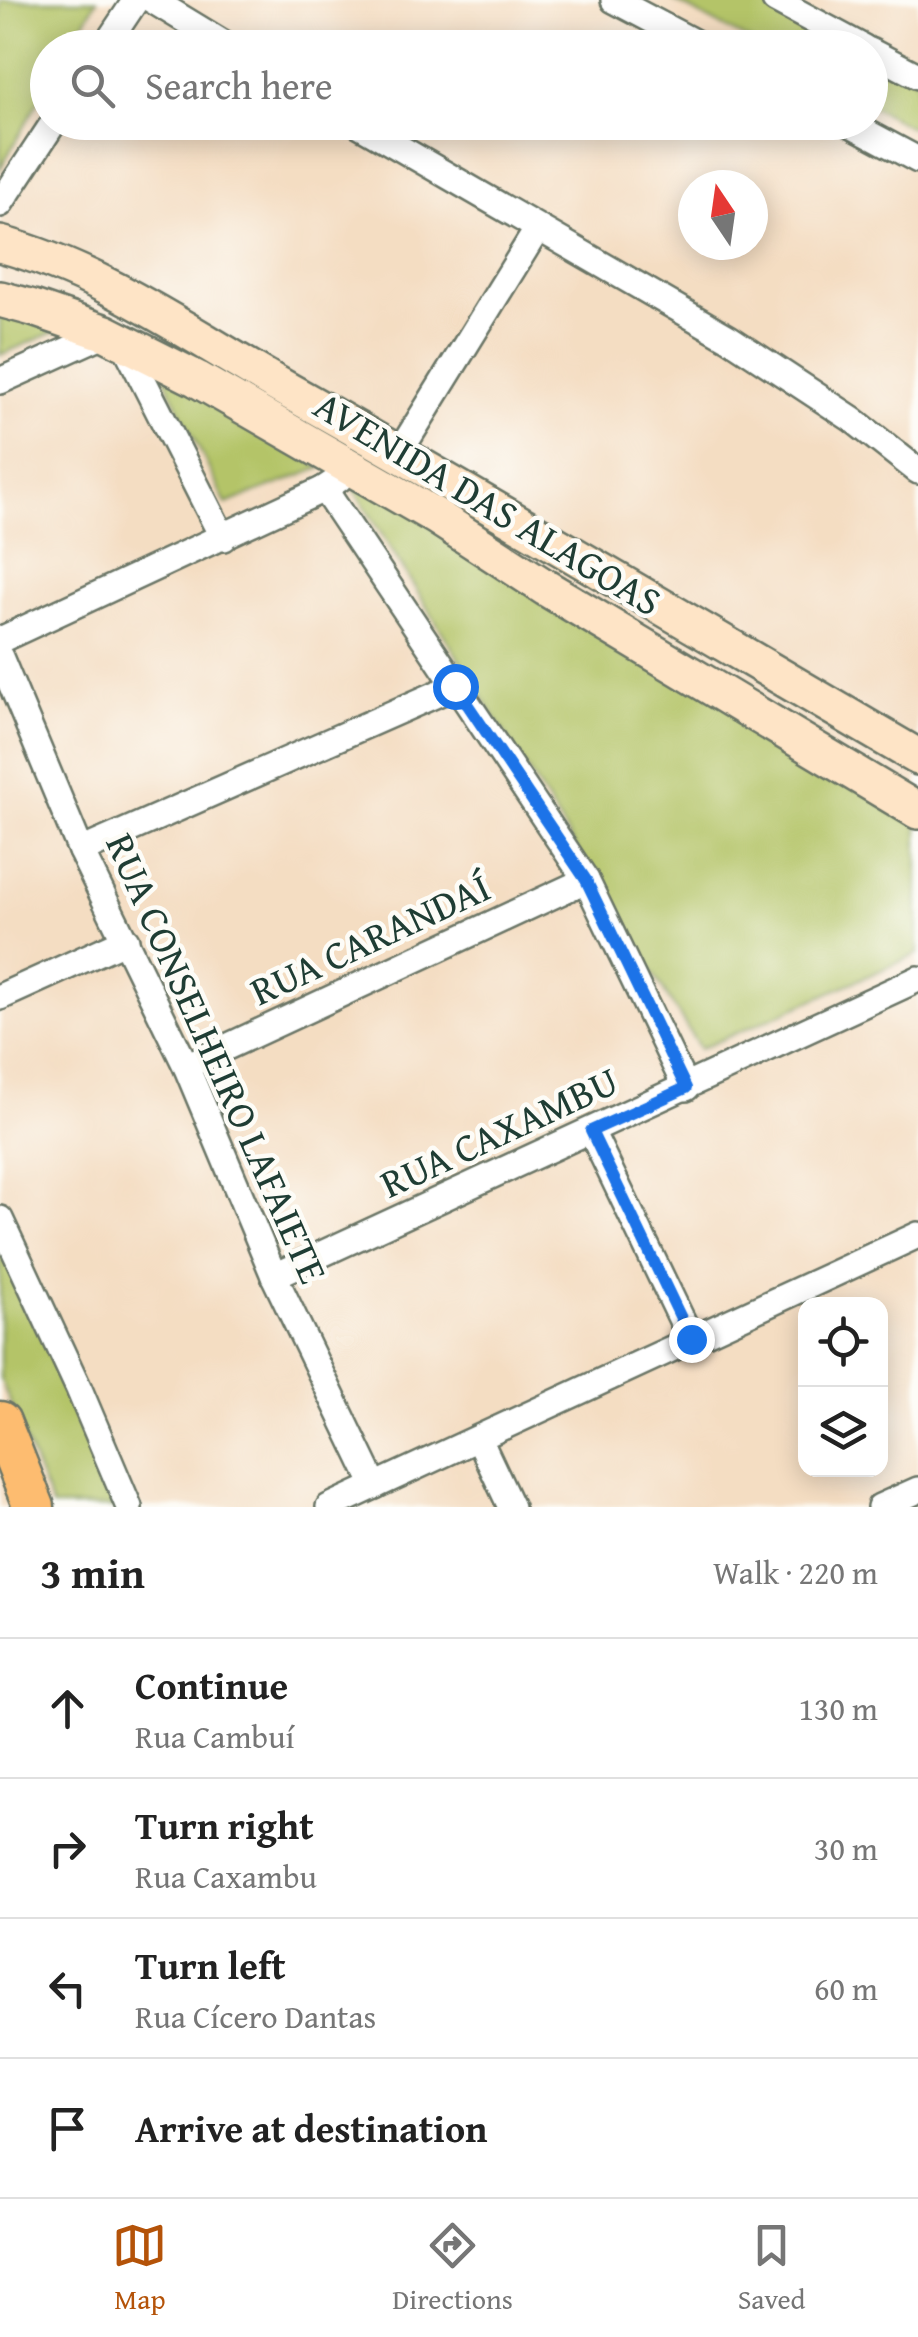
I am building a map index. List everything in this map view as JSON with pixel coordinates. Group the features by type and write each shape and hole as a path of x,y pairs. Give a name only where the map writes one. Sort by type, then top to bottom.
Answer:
{"main road":[{"name":"AVENIDA DAS ALAGOAS","path":"0,244 36,254 141,302 918,757"},
{"name":"AVENIDA DAS ALAGOAS","path":"0,299 114,336 197,379 338,479 438,518 546,588 918,811"},
{"path":"0,1422 34,1507"}],"street":[{"path":"116,30 136,0"},
{"path":"152,0 202,30"},
{"path":"614,0 671,30"},
{"path":"775,0 831,30"},
{"path":"888,60 918,76"},
{"path":"0,204 42,140"},
{"path":"386,140 728,338 852,419 918,472"},
{"path":"881,140 918,160"},
{"path":"399,453 538,228"},
{"path":"0,382 114,336 224,538"},
{"path":"0,640 224,538 338,479 455,686 586,880 686,1088"},
{"name":"RUA CONSELHEIRO LAFAIETE","path":"0,657 81,852 186,1066 274,1276 375,1486"},
{"path":"81,852 455,686"},
{"name":"RUA CARANDAÍ","path":"186,1066 586,880"},
{"path":"0,997 126,940"},
{"name":"RUA CAXAMBU","path":"274,1276 918,979"},
{"path":"591,1131 691,1339"},
{"path":"0,1219 129,1507"},
{"path":"329,1507 918,1236"},
{"path":"478,1438 510,1507"},
{"path":"880,1507 918,1490"}],"green space":[{"path":"0,0 97,0 80,30 30,30 30,116 0,169"},
{"path":"672,0 765,0 823,30 729,30"},
{"path":"888,64 918,80 918,131 888,115"},
{"path":"0,306 75,323 0,355"},
{"path":"162,373 321,468 226,504"},
{"path":"360,478 918,815 918,954 700,1049 355,491"},
{"path":"0,1239 121,1507 52,1507 0,1378"}],"route":[{"path":"455,686 586,880 686,1088 591,1131 691,1339"}]}
